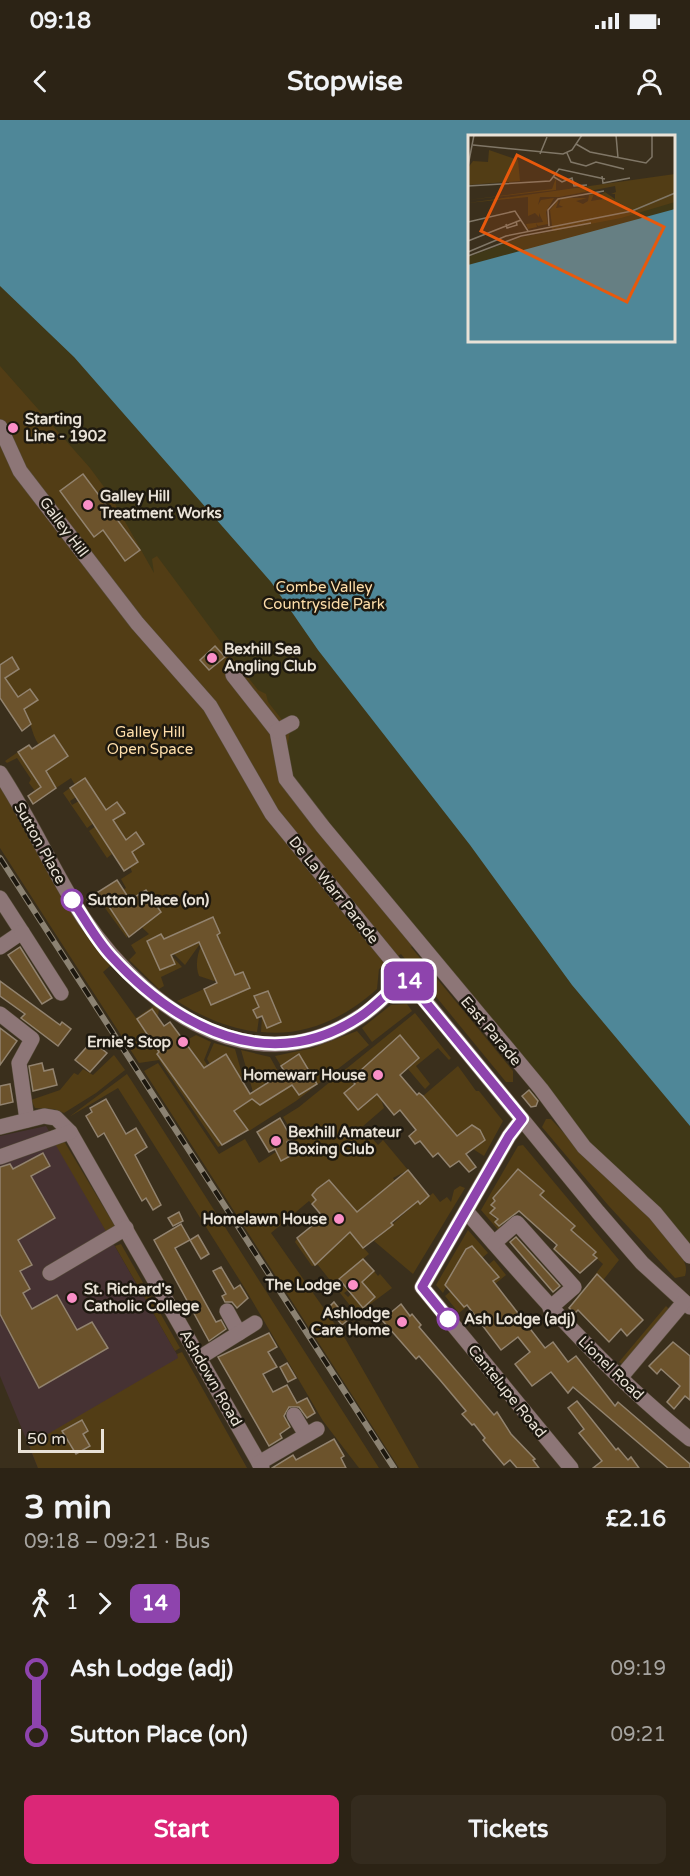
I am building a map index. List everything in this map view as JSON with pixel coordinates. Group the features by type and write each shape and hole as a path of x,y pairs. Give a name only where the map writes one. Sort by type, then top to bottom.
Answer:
{"street":[{"name":"Galley Hill","path":"0,427 20,471 137,623"},
{"name":"De La Warr Parade","path":"137,623 210,706 272,814 642,1263 687,1305"},
{"name":"East Parade","path":"233,675 277,731 286,779 317,819 541,1089 584,1146 655,1214 690,1256"},
{"path":"277,731 292,723"},
{"name":"Sutton Place","path":"0,773 72,900 109,954 154,997 212,1032 234,1040 272,1045 309,1039 361,1016 405,977"},
{"path":"0,898 61,993"},
{"path":"0,947 22,932"},
{"path":"0,1014 32,1039 19,1063 27,1120"},
{"path":"0,1127 44,1116 56,1118 70,1132 0,1157"},
{"path":"466,1211 509,1136 522,1119"},
{"name":"Ashdown Road","path":"70,1132 260,1466"},
{"name":"Lionel Road","path":"466,1211 550,1308 620,1378 690,1439"},
{"name":"Cantelupe Road","path":"466,1211 422,1287 571,1468"},
{"path":"494,1243 517,1223 574,1287 550,1308"},
{"path":"50,1273 126,1228"},
{"path":"620,1378 687,1305"},
{"path":"227,1311 239,1333"},
{"path":"199,1358 255,1323"},
{"path":"260,1466 311,1432 294,1415"}],"shaded area":[{"name":"St. Richard's Catholic College","path":"46,1126 179,1358 247,1468 38,1468 0,1376 0,1136"}],"green space":[{"name":"Galley Hill Open Space","path":"0,120 497,889 411,947 513,1071 513,1082 506,1082 401,954 379,969 377,989 365,999 338,1017 309,1028 277,1033 261,1032 262,1016 281,1022 268,991 254,996 259,1007 253,1010 259,1018 257,1032 216,1021 177,1001 204,989 211,1004 250,987 243,972 227,979 209,938 220,933 213,918 167,946 161,934 147,941 160,970 175,964 171,955 182,967 161,977 164,986 159,989 129,960 136,953 131,945 149,934 134,920 146,890 132,899 127,938 102,904 126,888 121,879 132,872 130,867 138,862 132,852 144,844 136,833 124,841 113,820 124,812 117,802 106,810 85,779 75,785 71,778 56,788 51,780 35,791 29,783 31,779 17,758 7,763 5,761 18,752 38,782 49,774 42,764 54,766 68,756 54,735 39,745 24,709 37,700 30,689 17,698 5,678 19,669 12,658 0,665"},
{"path":"0,780 63,900 111,965 103,972 136,1018 155,1005 159,1009 158,1016 152,1009 138,1019 160,1052 158,1054 222,1145 218,1147 159,1060 139,1063 0,848"},
{"path":"70,788 76,797 70,801 72,805 79,801 94,823 87,828 63,793"},
{"path":"96,826 112,854 107,858 89,831"},
{"path":"202,941 185,965 172,952 176,952"},
{"path":"203,943 219,979 214,981 199,976 197,959"},
{"path":"407,1004 412,1011 372,1042 362,1028 391,1005"},
{"path":"415,1013 451,1058 449,1060 438,1048 416,1066 430,1084 425,1089 408,1069 419,1058 400,1036 366,1065 358,1088 351,1094 348,1090 344,1093 358,1110 378,1090 384,1108 362,1127 378,1145 383,1140 408,1170 393,1178 395,1181 368,1203 359,1220 353,1208 328,1180 318,1189 316,1200 312,1204 309,1201 271,1233 346,1340 419,1468 399,1468 144,1071 158,1063 219,1154 245,1139 259,1163 276,1152 282,1161 293,1154 287,1142 295,1137 283,1117 299,1107"},
{"path":"357,1031 369,1045 296,1101 249,1131 185,1041 196,1035 211,1042 204,1060 218,1082 243,1105 252,1099 260,1104 299,1055 281,1066 275,1056 313,1048"},
{"path":"214,1043 235,1049 245,1085 226,1054 212,1063 218,1072 216,1074 207,1059"},
{"path":"241,1050 270,1057 280,1075 253,1092"},
{"path":"114,1055 125,1070 96,1093 64,1113 54,1109 35,1108 31,1100 60,1090 74,1073 78,1075 83,1069 93,1075"},
{"path":"458,1066 476,1091 479,1091 503,1121 484,1156 473,1149 484,1140 480,1130 472,1125 457,1136 423,1096"},
{"path":"127,1074 379,1468 359,1468 323,1421 244,1287 118,1088 69,1117"},
{"path":"546,1119 551,1119 655,1222 683,1260 686,1269 685,1276 675,1278 608,1205 542,1127"},
{"path":"64,1141 116,1228 107,1233 54,1142"},
{"path":"523,1145 619,1260 593,1293 586,1287 603,1264 593,1255 595,1251 571,1230 575,1226 540,1195 544,1190 518,1169 510,1178 514,1181 507,1182 502,1187 504,1189 493,1198 495,1201 492,1205 495,1208 491,1213 503,1229 500,1232 481,1210 518,1146"},
{"path":"460,1186 465,1188 413,1274 374,1241 418,1201 420,1204 433,1193 440,1202 447,1197 451,1202 454,1190"},
{"path":"468,1230 488,1253 482,1258 472,1247 466,1248 443,1293 436,1285"},
{"path":"350,1232 369,1254 339,1279 348,1290 344,1293 348,1297 351,1294 363,1308 375,1297 360,1283 374,1271 378,1276 380,1274 392,1288 361,1311 352,1308 318,1265 312,1266 295,1242 297,1238 315,1265"},
{"path":"121,1244 180,1348 175,1351 115,1246"},
{"path":"494,1260 506,1275 459,1313 445,1296 451,1291 487,1287 498,1277 488,1265"},
{"path":"666,1306 669,1309 622,1364 619,1362"},
{"path":"182,1352 247,1468 38,1468 29,1445 178,1358 177,1354"}],"sand":[{"path":"0,120 690,836 690,1246 588,1142 328,824 291,773 287,749 290,730 268,702 266,694 258,690 157,556 152,559 154,573 110,495 90,468 0,366"}],"water":[{"path":"0,120 690,120 690,1126 572,985 470,845 318,650 271,582 74,357 0,286"}],"building":[{"name":"Galley Hill Treatment Works","path":"83,474 140,550 125,561 103,530 94,537 60,491"},
{"name":"Bexhill Sea Angling Club","path":"215,646 225,657 209,670 200,660"},
{"path":"12,657 19,669 5,678 18,697 30,689 38,700 24,709 31,724 22,731 0,698 0,665"},
{"path":"54,735 68,756 46,771 56,788 33,804 28,796 41,787 18,752 29,745 32,749"},
{"path":"85,778 106,810 117,802 125,813 113,820 126,840 136,832 144,844 132,852 138,862 124,871 70,788"},
{"path":"117,880 130,900 146,890 161,912 129,937 104,899 92,907 87,899"},
{"path":"213,917 220,933 217,935 235,975 243,972 250,988 211,1005 204,989 217,983 199,942 171,955 175,964 160,970 147,941 161,934 164,939"},
{"path":"20,947 52,998 42,1004 8,955"},
{"path":"0,981 60,1025 62,1022 71,1029 58,1046 21,1018 25,1014 0,996"},
{"path":"268,991 281,1022 267,1028 262,1016 257,1018 253,1010 259,1007 254,996"},
{"path":"152,1009 164,1026 170,1022 204,1068 226,1054 250,1094 285,1072 281,1066 299,1054 317,1084 299,1095 292,1085 260,1105 252,1099 234,1111 248,1130 222,1145 157,1054 159,1052 137,1019"},
{"path":"0,1028 17,1041 0,1065"},
{"path":"400,1035 419,1058 400,1075 417,1095 419,1093 423,1096 457,1136 472,1125 480,1130 485,1140 466,1154 476,1167 469,1172 459,1161 450,1167 438,1153 433,1157 420,1141 415,1144 409,1136 416,1130 400,1110 394,1115 377,1094 358,1110 344,1093 355,1084 351,1079"},
{"path":"92,1041 107,1053 90,1072 75,1060"},
{"path":"42,1063 44,1071 53,1069 57,1085 33,1091 29,1066"},
{"path":"10,1084 13,1102 0,1105 0,1086"},
{"path":"529,1090 538,1101 536,1106 531,1107 522,1096"},
{"path":"106,1099 126,1134 136,1128 147,1147 135,1155 161,1205 153,1210 146,1198 142,1201 104,1133 98,1137 86,1116 92,1112 90,1108"},
{"name":"Bexhill Amateur Boxing Club","path":"280,1118 292,1139 287,1142 294,1154 281,1161 275,1149 269,1152 257,1132"},
{"path":"43,1153 50,1166 31,1176 55,1218 18,1240 32,1265 20,1271 30,1289 23,1293 32,1309 57,1295 77,1330 92,1322 108,1348 39,1388 0,1314 0,1167 10,1164 13,1169"},
{"path":"518,1169 544,1191 540,1195 575,1226 571,1230 596,1252 593,1255 597,1258 580,1273 554,1249 557,1245 519,1211 499,1226 495,1222 498,1219 490,1213 495,1208 491,1205 495,1201 493,1198"},
{"name":"Homelawn House","path":"408,1170 429,1196 420,1204 418,1201 391,1223 393,1225 363,1248 350,1232 315,1265 297,1238 323,1217 312,1204 316,1200 312,1195 317,1189 329,1180 357,1212"},
{"path":"179,1212 183,1221 173,1226 168,1218"},
{"path":"181,1224 190,1240 175,1248 216,1322 221,1320 226,1329 209,1341 154,1240"},
{"path":"198,1235 209,1254 201,1259 190,1240"},
{"path":"516,1237 560,1286 553,1292 510,1242"},
{"path":"472,1246 499,1277 493,1281 545,1348 553,1342 568,1362 576,1356 615,1406 618,1402 690,1464 690,1468 668,1468 573,1387 568,1393 551,1372 532,1386 515,1364 530,1352 518,1337 501,1350 467,1305 464,1307 445,1285 466,1249"},
{"name":"The Lodge","path":"363,1259 374,1271 362,1282 375,1297 363,1308 339,1279"},
{"path":"221,1267 234,1289 240,1285 248,1298 237,1308 232,1302 225,1302 222,1296 226,1294 213,1271"},
{"path":"597,1274 643,1320 627,1336 621,1329 609,1342 578,1310 575,1313 569,1308"},
{"path":"334,1302 348,1320 342,1325 328,1308"},
{"path":"401,1304 410,1316 412,1314 421,1325 419,1327 494,1415 497,1412 511,1434 535,1459 533,1460 539,1468 517,1468 510,1460 504,1465 483,1440 485,1438 474,1424 472,1425 462,1414 466,1411 440,1380 419,1356 416,1359 382,1320"},
{"path":"269,1333 277,1347 268,1352 277,1367 263,1374 273,1392 287,1385 297,1403 307,1398 315,1413 307,1418 299,1407 289,1407 284,1416 290,1427 280,1434 282,1438 269,1446 218,1357"},
{"path":"673,1342 690,1356 690,1400 685,1396 674,1409 667,1402 680,1386 661,1369 657,1374 649,1366"},
{"path":"287,1363 296,1378 288,1382 280,1367"},
{"path":"577,1401 616,1450 618,1448 628,1460 631,1457 639,1468 593,1468 602,1461 579,1433 584,1429 568,1408"},
{"path":"82,1420 88,1431 83,1434 90,1446 76,1454 62,1431"},
{"path":"334,1439 344,1456 341,1458 346,1468 272,1468 293,1455 296,1460"}],"railway":[{"path":"0,858 394,1468"}],"bus line":[{"name":"14","path":"72,900 109,954 154,997 212,1032 234,1040 272,1045 322,1035 361,1016 405,977 522,1119 509,1136 422,1287 448,1319"}],"place":[{"name":"Starting Line - 1902","path":"13,428"},
{"name":"Galley Hill Treatment Works","path":"88,505"},
{"name":"Bexhill Sea Angling Club","path":"212,658"},
{"name":"Sutton Place (on)","path":"72,900"},
{"name":"Ernie's Stop","path":"183,1042"},
{"name":"Homewarr House","path":"378,1075"},
{"name":"Bexhill Amateur Boxing Club","path":"276,1141"},
{"name":"Homelawn House","path":"339,1219"},
{"name":"The Lodge","path":"353,1285"},
{"name":"St. Richard's Catholic College","path":"72,1298"},
{"name":"Ash Lodge (adj)","path":"448,1319"},
{"name":"Ashlodge Care Home","path":"402,1322"}],"park label":[{"name":"Combe Valley Countryside Park","path":"324,596"}]}
